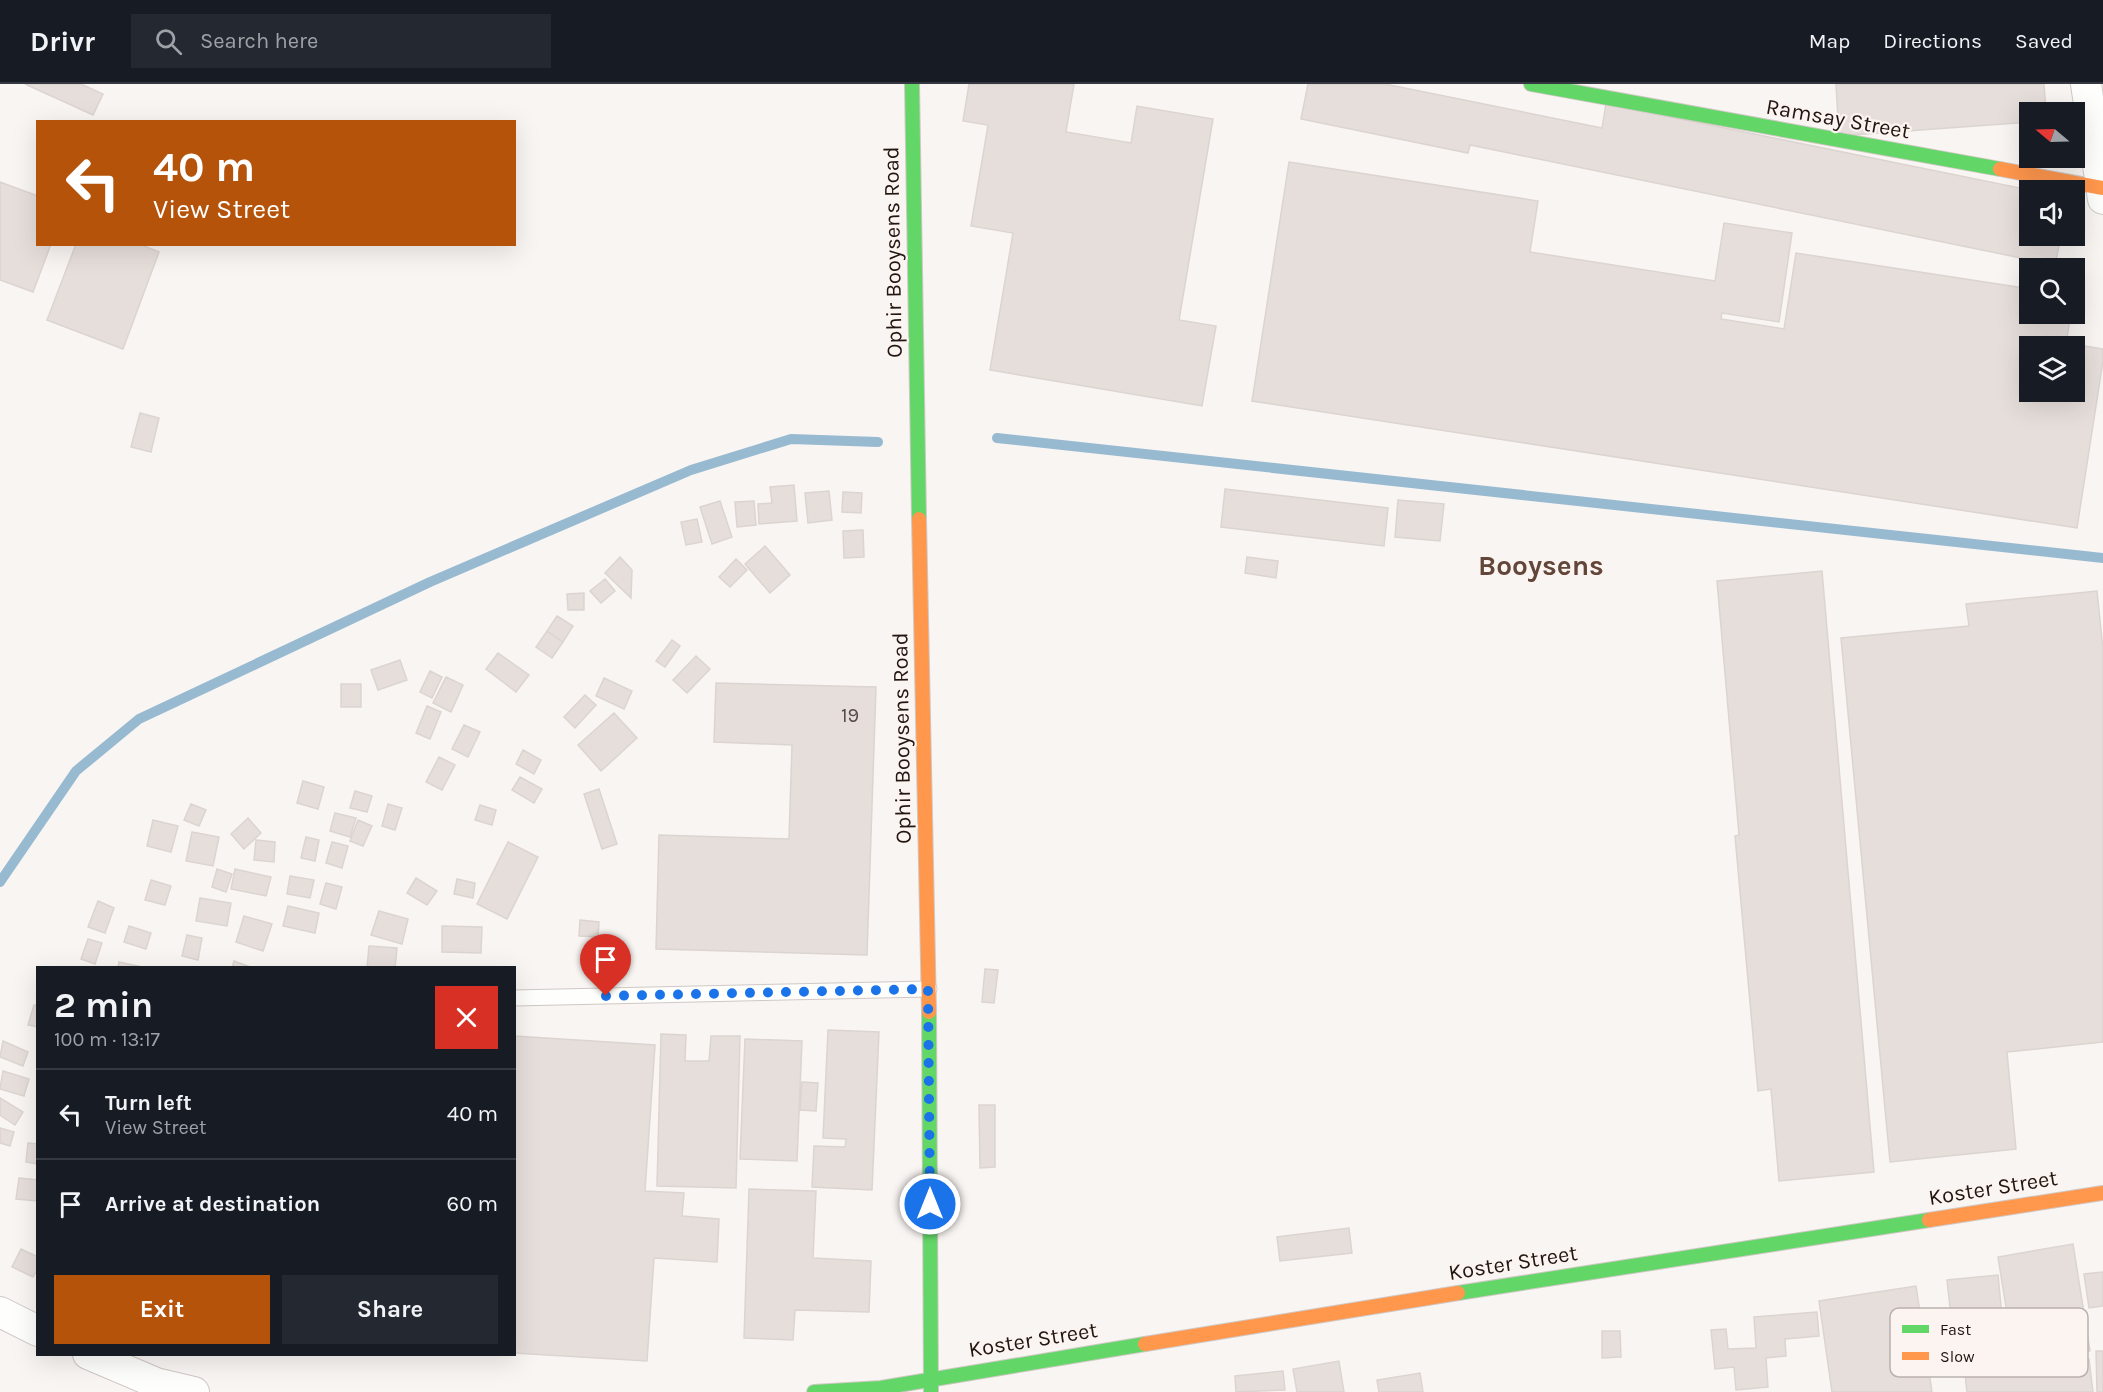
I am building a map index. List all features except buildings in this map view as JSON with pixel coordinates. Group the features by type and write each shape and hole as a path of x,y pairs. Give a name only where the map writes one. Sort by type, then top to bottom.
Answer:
{"street":[{"name":"Ophir Booysens Road","path":"912,84 928,989 930,1385"},
{"name":"Ramsay Street","path":"1531,84 1577,89 2102,192"},
{"path":"2086,84 2102,192"},
{"name":"Koster Street","path":"814,1392 930,1385 1317,1315 2103,1192"},
{"path":"0,1312 36,1330"},
{"path":"93,1356 156,1383 194,1392"}],"lane":[{"path":"516,998 928,989"}],"waterway":[{"path":"997,438 2103,558"},
{"path":"0,882 76,771 139,719 430,582 691,470 791,439 878,442"}],"traffic: fast":[{"path":"912,84 919,519"},
{"path":"1531,84 2000,169"},
{"path":"929,1012 931,1392"},
{"path":"1458,1293 1929,1220"},
{"path":"814,1392 881,1388 1145,1344"}],"traffic: slow":[{"path":"2000,169 2103,188"},
{"path":"919,519 929,1012"},
{"path":"1929,1220 2103,1193"},
{"path":"1145,1344 1458,1293"}],"district":[{"name":"Booysens","path":"1541,565"}],"route":[{"path":"606,996 928,989 930,1204"}]}
